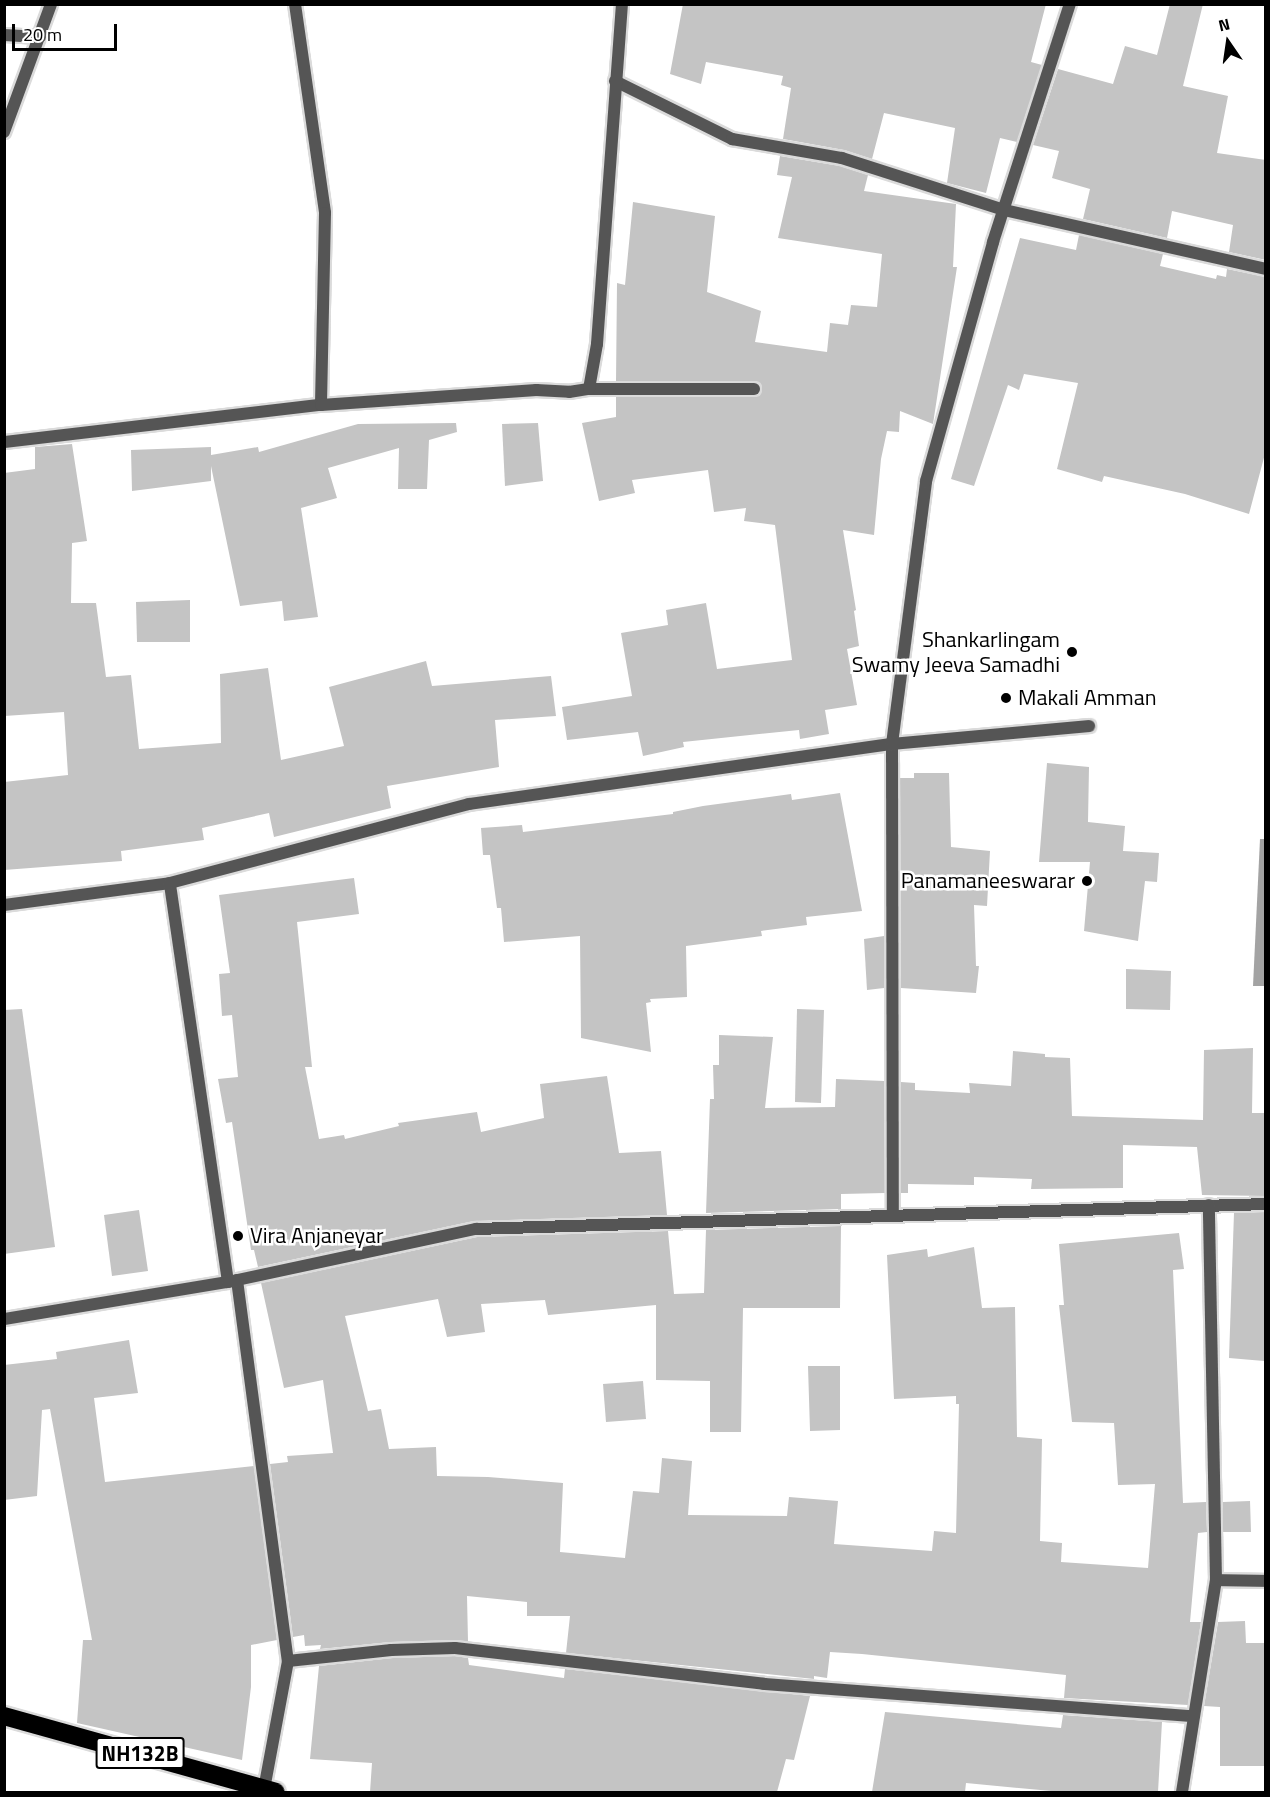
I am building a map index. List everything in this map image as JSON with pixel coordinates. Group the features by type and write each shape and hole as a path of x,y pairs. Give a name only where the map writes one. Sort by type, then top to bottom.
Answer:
{"highway":[{"name":"NH132B","path":"4,1716 270,1791"}],"street":[{"path":"4,132 51,4"},
{"path":"296,4 325,213 321,405"},
{"path":"589,389 597,344 622,4"},
{"path":"893,1215 892,744 926,481 1004,210 1070,4"},
{"path":"4,35 40,37"},
{"path":"615,81 732,139 842,158 1004,210 1266,269"},
{"path":"4,442 321,405 536,390 569,392 589,389 754,389"},
{"path":"4,905 170,883 469,804 892,744 1089,726"},
{"path":"170,883 288,1661 270,1791"},
{"path":"4,1318 232,1281 476,1229 1266,1204"},
{"path":"1182,1792 1192,1716 1216,1580 1209,1205"},
{"path":"1216,1580 1266,1581"},
{"path":"288,1661 391,1650 454,1648 764,1684 1192,1716"}],"shaded area":[{"path":"1260,839 1266,839 1265,986 1253,986"}],"building":[{"path":"683,4 1046,4 1031,62 1042,65 1017,142 1000,138 986,193 947,183 955,128 884,113 872,159 844,150 783,139 791,88 781,85 783,76 706,62 701,84 670,74"},
{"path":"1170,4 1203,4 1183,86 1228,96 1217,153 1266,160 1266,260 1229,252 1233,225 1172,211 1167,238 1083,219 1090,189 1052,178 1059,151 1033,145 1058,69 1113,84 1125,46 1157,55"},
{"path":"780,156 840,166 868,175 864,191 956,204 953,267 957,267 933,424 900,411 899,432 887,431 881,459 874,535 843,530 856,610 854,611 859,646 847,649 857,705 825,710 829,734 800,739 799,730 683,742 684,747 643,756 638,732 567,740 562,707 632,696 621,633 668,625 666,610 706,603 717,669 792,660 775,525 744,521 746,508 714,512 708,470 632,480 635,493 599,501 582,423 616,417 616,397 754,397 762,390 761,384 754,381 616,381 617,283 625,285 633,202 715,216 707,292 761,311 755,342 827,352 830,323 848,325 851,305 877,307 882,254 778,238 792,177 777,175"},
{"path":"1079,235 1163,254 1160,266 1216,279 1217,275 1226,277 1227,269 1266,277 1266,450 1249,514 1185,494 1104,476 1102,482 1057,469 1078,383 1024,374 1019,390 1008,385 974,486 951,479 1020,238 1076,250"},
{"path":"456,423 457,432 429,440 427,489 398,489 399,448 328,468 337,498 301,508 318,617 284,621 282,601 240,606 211,466 211,481 132,491 131,450 211,447 211,455 258,447 259,452 358,424"},
{"path":"538,423 543,481 505,486 502,424"},
{"path":"72,444 87,541 72,543 71,603 96,603 106,677 131,675 139,749 221,743 220,674 268,668 281,760 344,746 329,687 426,661 432,686 551,676 556,716 495,720 499,767 387,786 391,808 274,837 269,813 202,828 204,840 121,851 122,861 4,870 4,782 68,775 64,712 4,716 4,473 35,469 35,447"},
{"path":"190,600 190,642 137,642 136,602"},
{"path":"1047,763 1089,767 1088,822 1125,826 1123,851 1159,853 1157,882 1145,881 1138,941 1084,931 1090,862 1039,862"},
{"path":"914,773 949,773 951,847 990,851 987,906 974,905 976,966 979,966 976,993 901,988 900,778 914,778"},
{"path":"840,793 862,911 806,917 807,925 761,931 762,936 686,946 687,997 650,999 651,1002 646,1003 651,1052 581,1038 580,936 504,942 501,908 497,908 490,855 483,855 481,828 522,825 523,832 673,814 673,812 703,806 791,794 792,800"},
{"path":"354,878 359,914 297,922 312,1067 305,1067 319,1139 344,1135 345,1139 399,1126 398,1123 477,1112 481,1132 544,1118 540,1084 607,1076 619,1153 661,1151 667,1215 474,1221 258,1267 254,1250 251,1250 232,1122 226,1123 218,1079 238,1077 232,1015 222,1016 219,974 230,973 219,895"},
{"path":"884,936 884,988 867,990 864,939"},
{"path":"1126,969 1171,971 1170,1010 1126,1009"},
{"path":"22,1009 55,1247 4,1254 4,1010"},
{"path":"797,1009 824,1010 821,1103 795,1102"},
{"path":"719,1035 773,1037 765,1108 835,1107 836,1079 884,1081 885,1193 841,1194 841,1209 706,1213 710,1099 714,1099 713,1065 719,1065"},
{"path":"1253,1048 1252,1113 1266,1113 1266,1196 1202,1195 1197,1147 1123,1145 1123,1188 1031,1189 1032,1179 974,1177 974,1185 908,1184 908,1193 901,1193 901,1082 915,1083 915,1090 970,1093 969,1083 1011,1086 1013,1051 1045,1054 1045,1057 1070,1058 1072,1116 1203,1120 1204,1050"},
{"path":"139,1210 148,1271 112,1276 104,1215"},
{"path":"1266,1212 1264,1361 1229,1358 1234,1213"},
{"path":"841,1226 840,1308 743,1308 741,1432 710,1432 710,1381 656,1380 656,1305 548,1315 545,1300 481,1304 485,1332 447,1337 438,1299 345,1316 368,1411 381,1409 389,1449 436,1447 437,1476 488,1477 563,1483 560,1552 625,1558 633,1491 659,1493 662,1458 692,1461 688,1515 787,1516 789,1497 838,1501 834,1544 932,1551 934,1531 956,1533 959,1404 956,1404 956,1396 894,1399 887,1255 927,1249 928,1257 974,1247 982,1308 1015,1307 1017,1437 1042,1439 1040,1541 1062,1543 1061,1562 1148,1568 1155,1484 1118,1485 1114,1423 1072,1422 1059,1305 1064,1305 1059,1244 1179,1233 1184,1269 1173,1270 1183,1503 1206,1502 1207,1532 1198,1533 1190,1622 1201,1622 1188,1705 1064,1698 1066,1675 862,1654 830,1652 827,1678 814,1676 814,1679 566,1653 570,1616 527,1616 527,1602 467,1596 468,1641 391,1642 320,1649 321,1645 305,1646 304,1635 293,1637 270,1464 288,1462 287,1456 333,1453 323,1380 284,1388 261,1283 477,1237 668,1231 674,1294 704,1293 706,1230"},
{"path":"129,1340 138,1393 94,1398 105,1482 254,1466 277,1640 251,1645 251,1687 242,1760 77,1723 83,1640 92,1640 50,1409 42,1410 37,1496 4,1500 4,1365 57,1359 56,1352"},
{"path":"808,1366 840,1366 840,1430 810,1431"},
{"path":"643,1381 646,1419 606,1422 603,1384"},
{"path":"1250,1501 1251,1532 1223,1532 1223,1502"},
{"path":"1245,1621 1246,1643 1266,1643 1266,1766 1220,1766 1220,1707 1204,1706 1218,1622"},
{"path":"455,1656 468,1658 469,1665 564,1678 565,1669 810,1696 794,1760 786,1759 777,1792 370,1792 372,1763 310,1759 319,1666 392,1658"},
{"path":"885,1712 1061,1728 1063,1715 1162,1722 1158,1792 1062,1792 966,1783 965,1792 872,1792"}],"place":[{"name":"Shankarlingam Swamy Jeeva Samadhi","path":"1072,652"},
{"name":"Makali Amman","path":"1006,698"},
{"name":"Panamaneeswarar","path":"1087,881"},
{"name":"Vira Anjaneyar","path":"238,1236"}]}
